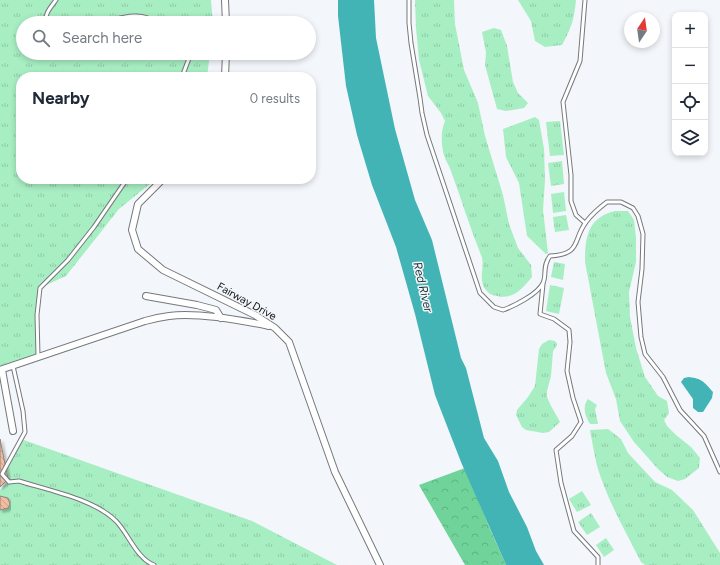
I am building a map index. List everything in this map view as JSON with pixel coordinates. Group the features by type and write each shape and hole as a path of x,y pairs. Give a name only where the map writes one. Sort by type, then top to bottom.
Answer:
{"street":[{"path":"225,0 226,16"},
{"path":"225,72 226,60"},
{"name":"Fairway Drive","path":"158,184 138,204 132,230 138,249 163,270 255,315 275,328 289,342 335,472 380,565"},
{"path":"146,296 210,308 216,310 221,318"},
{"path":"13,431 1,370 144,321 169,316 221,318 275,328"}],"lane":[{"path":"46,16 56,0"},
{"path":"410,0 412,43 422,113 427,134 480,293 494,306 503,310 518,304 529,297 543,283"},
{"path":"585,0 580,61 563,102 571,176 571,201 576,214 585,223"},
{"path":"130,16 140,16"},
{"path":"184,72 188,60"},
{"path":"38,357 37,315 40,288 68,260 94,227 124,184"},
{"path":"598,565 598,557 574,532 561,483 556,450 572,436 581,422 572,398 567,371 570,342 569,330 554,319 540,314 547,260 550,256 562,255 570,251 585,223 607,202 621,202 633,208 638,216 643,234 642,268 638,302 645,354 663,377 680,410 704,436 720,472"},
{"path":"13,366 23,411 25,432 1,475 9,482 19,482 91,503 116,521 148,563 154,565"}],"green space":[{"path":"0,0 211,0 212,16 16,16 16,60 209,60 208,72 16,72 16,184 150,184 119,209 66,276 40,288 37,315 38,357 0,370"},
{"path":"415,0 454,0 455,24 464,70 478,103 485,136 503,195 509,224 518,248 531,265 532,277 521,289 512,295 503,297 494,295 488,292 483,286 483,264 481,255 444,154 442,136 445,121 428,96 419,60"},
{"path":"518,0 576,0 572,23 562,45 545,47 535,41 531,21"},
{"path":"494,28 501,30 507,46 513,82 518,93 528,103 524,108 506,111 497,109 485,65 486,52 482,32"},
{"path":"535,117 539,120 544,149 545,180 543,210 548,253 546,254 527,236 519,183 506,157 503,129"},
{"path":"560,121 564,155 550,156 546,122"},
{"path":"562,161 564,184 551,186 548,163"},
{"path":"564,192 566,211 553,213 551,194"},
{"path":"615,211 628,211 634,220 636,262 629,292 630,317 636,348 645,377 658,396 667,401 669,413 664,420 667,426 691,447 700,458 699,468 685,479 678,481 667,477 658,469 634,442 620,421 616,399 606,373 585,262 585,253 587,236 594,223 606,214"},
{"path":"566,215 569,230 555,232 553,217"},
{"path":"554,262 565,264 563,280 551,277"},
{"path":"550,285 564,288 559,314 546,311"},
{"path":"549,340 555,341 557,344 553,351 551,376 547,397 560,422 549,432 543,433 526,430 522,427 516,415 517,410 535,386 539,349 542,344"},
{"path":"588,399 597,405 595,409 598,424 590,424 587,418 585,405"},
{"path":"608,429 621,439 628,453 655,482 672,490 693,510 720,553 720,565 645,565 641,562 609,497 597,464 590,430"},
{"path":"21,439 252,521 337,565 0,565 0,490 8,482 2,474"},
{"path":"465,468 506,565 465,565 419,485"},
{"path":"582,491 591,505 577,512 569,499"},
{"path":"591,513 600,527 587,535 578,522"},
{"path":"606,538 614,550 604,557 596,545"}],"water":[{"name":"Red River","path":"338,0 374,0 376,38 395,129 415,200 432,240 461,358 466,368 484,438 498,461 509,492 544,565 506,565 461,462 435,395 415,314 396,247 372,185 357,135 346,86 338,16"},
{"path":"689,377 703,382 713,392 712,398 703,412 698,412 693,408 693,399 681,382 684,378"}],"building":[{"path":"0,439 8,479 0,487"},
{"path":"0,496 8,498 10,504 8,508 0,510"}]}
